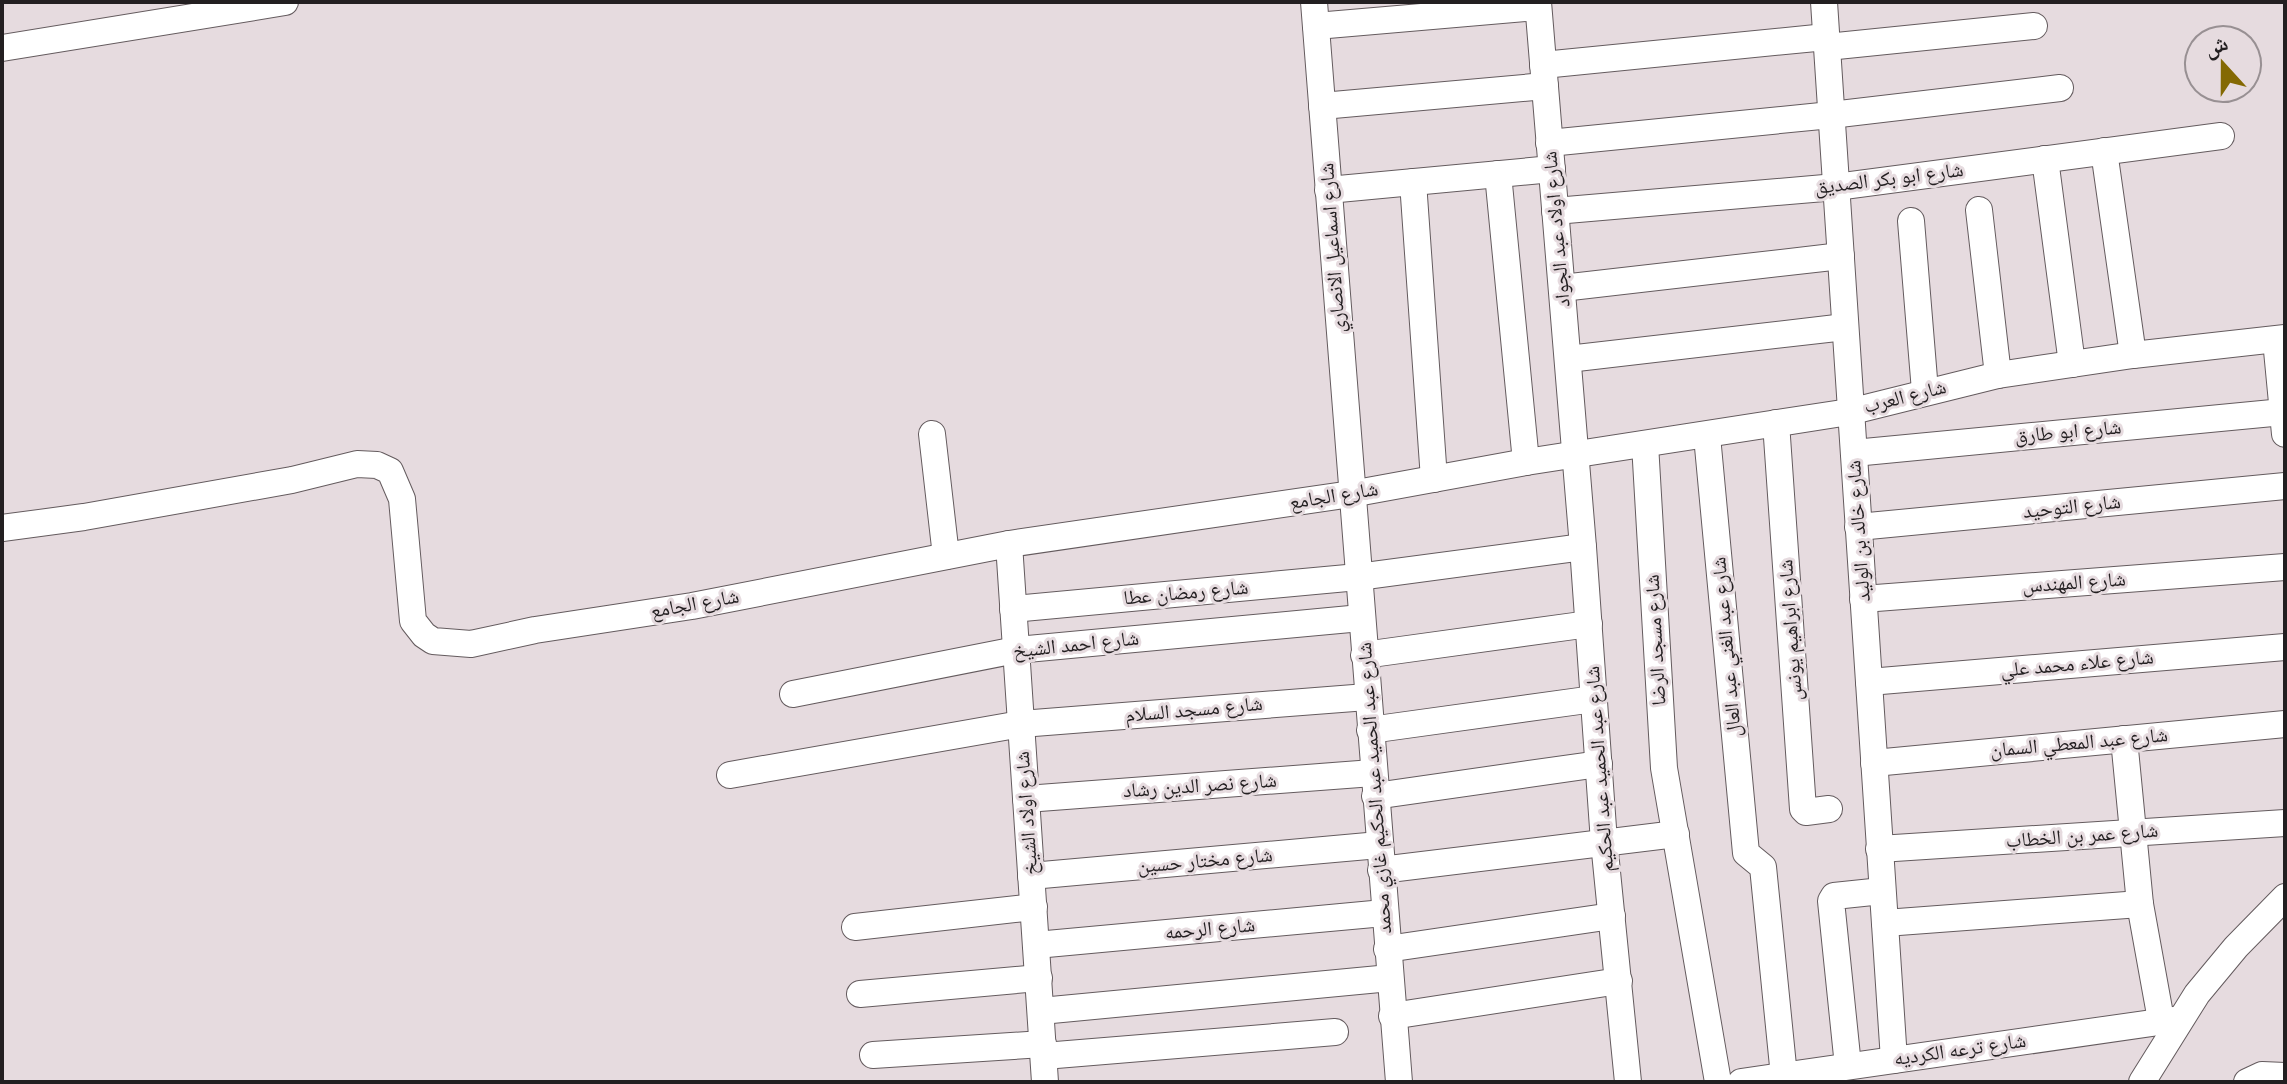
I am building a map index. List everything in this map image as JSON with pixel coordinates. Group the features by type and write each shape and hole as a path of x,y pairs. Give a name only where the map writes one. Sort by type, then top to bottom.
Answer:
{"street":[{"path":"2,48 283,2"},
{"name":"شارع خالد بن الوليد","path":"1824,2 1894,1060"},
{"path":"1315,14 1538,5"},
{"name":"شارع اولاد عبد الجواد","path":"1538,5 1575,456"},
{"name":"شارع اسماعيل الانصاري","path":"1315,14 1351,494"},
{"path":"1322,106 1827,42 2034,26"},
{"path":"1549,143 2060,88"},
{"name":"شارع ابو بكر الصديق","path":"1555,211 1836,187 2221,136"},
{"path":"2104,151 2133,355"},
{"path":"2045,159 2072,364"},
{"path":"1328,190 1552,169"},
{"path":"1498,174 1526,462"},
{"path":"1413,182 1434,479"},
{"path":"1979,210 1998,375"},
{"path":"1911,221 1925,391"},
{"path":"1562,288 1841,256"},
{"path":"1568,359 1845,327"},
{"path":"2280,339 2284,423"},
{"name":"شارع العرب","path":"1526,462 1849,412 1998,375 2133,355 2280,339"},
{"name":"شارع ابراهيم يونس","path":"1776,423 1803,809 1806,812 1829,809"},
{"name":"شارع ابو طارق","path":"1854,453 2284,423"},
{"path":"932,434 946,556"},
{"name":"شارع عبد الغني عبد العال","path":"1707,436 1746,853 1763,867 1784,1076"},
{"name":"شارع مسجد الرضا","path":"1645,444 1664,768 1718,1082"},
{"name":"شارع عبد الحميد عبد الحكيم","path":"1575,456 1604,842 1628,1082"},
{"name":"شارع الجامع","path":"2,528 84,517 292,480 357,464 377,465 390,471 402,499 413,621 433,641 471,644 535,630 692,606 1009,544 1351,494 1526,462"},
{"name":"شارع التوحيد","path":"1858,527 2285,486"},
{"name":"شارع عبد الحميد عبد الحكيم غازي محمد","path":"1351,494 1399,1082"},
{"name":"شارع اولاد الشيخ","path":"1009,544 1044,1061"},
{"name":"شارع رمضان عطا","path":"1013,609 1358,577 1583,547"},
{"name":"شارع المهندس","path":"1863,599 2285,567"},
{"name":"شارع احمد الشيخ","path":"793,694 1016,650 1361,618"},
{"path":"1364,655 1589,624"},
{"name":"شارع علاء محمد علي","path":"1869,682 2285,647"},
{"name":"شارع مسجد السلام","path":"730,775 1021,724 1367,697"},
{"path":"1370,730 1594,699"},
{"name":"شارع عبد المعطي السمان","path":"1874,763 2285,724"},
{"path":"2124,739 2140,904 2170,1020"},
{"name":"شارع نصر الدين رشاد","path":"1026,799 1374,784 1599,764"},
{"name":"شارع عمر بن الخطاب","path":"1879,849 2285,823"},
{"name":"شارع مختار حسين","path":"1031,876 1380,857 1676,834"},
{"path":"1848,1066 1831,899 1882,891"},
{"path":"2142,1082 2170,1020 2285,897"},
{"path":"1885,923 2140,904"},
{"path":"855,927 1034,907"},
{"name":"شارع الرحمه","path":"1036,945 1384,913"},
{"path":"1387,949 1612,916"},
{"path":"860,994 1039,978"},
{"path":"1041,1011 1390,978"},
{"path":"1392,1016 1619,981"},
{"name":"شارع ترعه الكرديه","path":"1741,1082 2170,1020"},
{"path":"873,1055 1044,1061 1335,1032"},
{"path":"2247,1082 2262,1075 2285,1076"}]}
